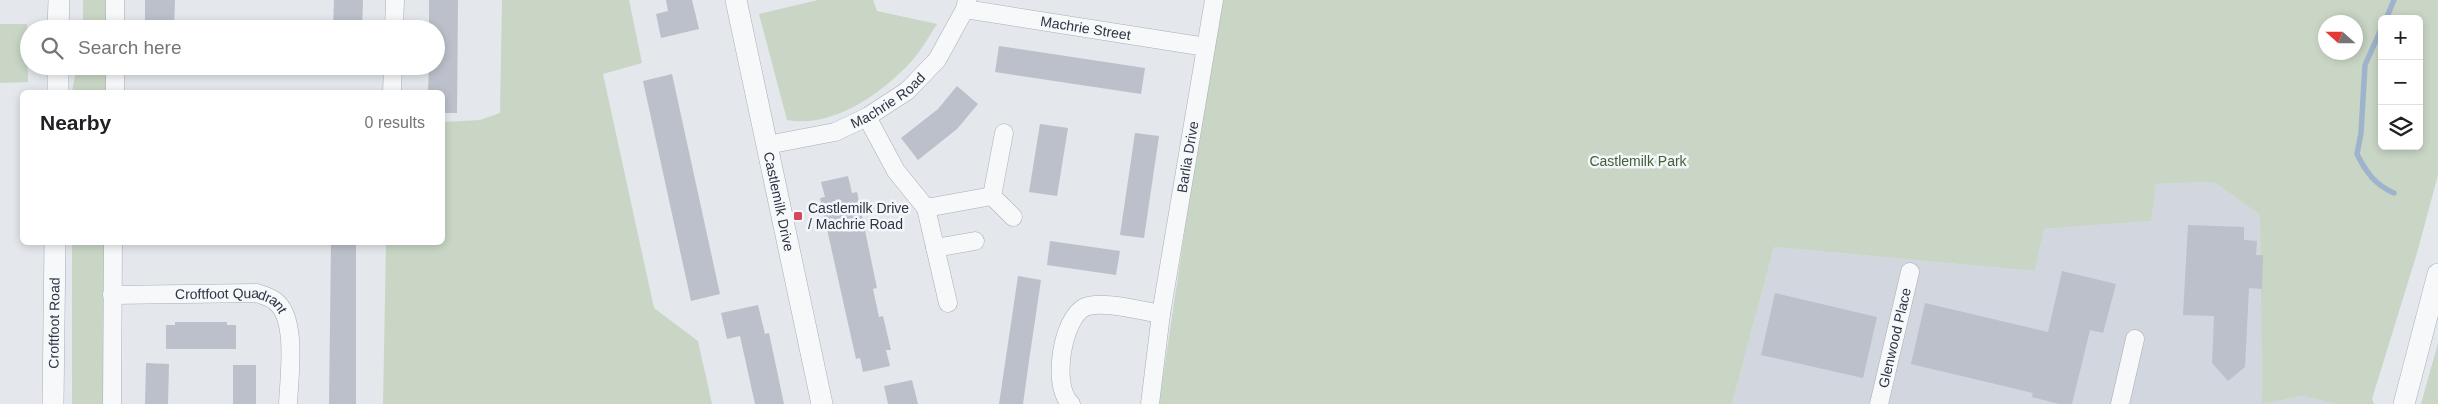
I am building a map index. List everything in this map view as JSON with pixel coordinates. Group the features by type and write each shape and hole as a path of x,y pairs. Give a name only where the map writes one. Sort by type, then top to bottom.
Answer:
{"street":[{"path":"58,20 59,0"},
{"path":"115,20 116,0"},
{"path":"394,20 395,0"},
{"name":"Castlemilk Drive","path":"736,0 822,404"},
{"name":"Barlia Drive","path":"1150,404 1161,314 1214,0"},
{"name":"Machrie Road","path":"767,145 835,132 867,117 907,91 937,60 966,5"},
{"name":"Machrie Street","path":"966,5 1206,48"},
{"path":"58,75 58,90"},
{"path":"115,75 115,90"},
{"path":"392,90 393,75"},
{"path":"867,117 896,171 926,208 948,303"},
{"path":"992,196 1004,133"},
{"path":"926,208 992,196"},
{"path":"992,196 1013,217"},
{"path":"935,248 975,241"},
{"name":"Croftfoot Road","path":"53,404 55,245"},
{"path":"112,404 113,245"},
{"name":"Glenwood Place","path":"1879,404 1910,272"},
{"path":"2404,404 2438,274"},
{"name":"Croftfoot Quadrant","path":"112,296 257,293 275,301 284,312 289,328 288,404"},
{"path":"1071,404 1067,401 1062,389 1060,369 1066,331 1074,316 1084,307 1096,304 1161,314"},
{"path":"2120,404 2135,339"}],"shaded area":[{"path":"2214,182 2260,215 2262,404 1732,404 1774,247 2035,271 2044,229 2150,221 2156,184"},
{"path":"2303,396 2336,404 2262,404"}],"green space":[{"path":"83,0 106,0 106,20 83,20"},
{"path":"502,0 629,0 642,63 603,74 654,308 698,341 712,404 383,404 386,245 445,245 445,122 480,120 500,113"},
{"path":"818,0 873,0 877,11 937,24 912,61 883,88 868,98 853,107 821,119 787,120 759,14"},
{"name":"Castlemilk Park","path":"1219,0 2438,0 2438,175 2417,253 2372,399 2374,404 2336,404 2303,396 2262,404 2260,215 2214,182 2156,184 2151,221 2044,229 2035,271 1774,247 1732,404 1159,404"},
{"path":"0,24 20,24 20,75 28,75 28,82 0,83"},
{"path":"75,75 106,75 106,90 72,90"},
{"path":"72,245 105,245 103,404 72,404"},
{"path":"2438,343 2438,404 2421,404"}],"building":[{"path":"145,0 175,0 174,20 145,20"},
{"path":"334,0 363,0 362,20 333,20"},
{"path":"429,0 458,0 457,113 445,113 445,90 428,90 429,75 445,75 445,20 429,20"},
{"path":"666,0 692,0 699,29 661,38 656,14 668,11"},
{"path":"999,46 1145,68 1141,94 995,72"},
{"path":"672,74 720,294 691,301 643,81"},
{"path":"957,86 978,104 957,129 918,160 901,138 938,109"},
{"path":"1040,124 1068,128 1057,196 1029,192"},
{"path":"1135,133 1159,136 1144,238 1120,235"},
{"path":"848,176 852,193 857,192 877,288 873,289 879,317 883,316 891,350 886,350 890,366 863,372 860,358 856,359 820,198 825,197 821,182"},
{"path":"2188,225 2244,227 2244,240 2257,241 2256,255 2263,255 2262,289 2249,288 2245,367 2228,381 2212,363 2214,316 2183,315"},
{"path":"1050,241 1120,251 1116,275 1047,265"},
{"path":"331,245 356,245 356,404 329,404"},
{"path":"2062,271 2116,284 2103,333 2090,330 2072,404 2059,404 2032,397 2033,393 1911,364 1925,303 2048,332"},
{"path":"1018,276 1041,280 1023,404 999,404"},
{"path":"1775,293 1877,317 1863,378 1761,355"},
{"path":"758,305 765,334 769,333 784,404 755,404 740,336 727,339 721,313"},
{"path":"175,322 227,322 227,325 236,325 236,349 166,349 166,325 175,325"},
{"path":"146,363 169,364 168,404 145,404"},
{"path":"233,365 256,365 256,404 233,404"},
{"path":"912,380 918,404 888,404 884,386"}],"waterway":[{"path":"2388,15 2394,0"},
{"path":"2378,36 2365,65 2361,133 2357,154 2372,177 2381,186 2394,193"}],"place":[{"name":"Castlemilk Drive / Machrie Road","path":"798,216"}]}
